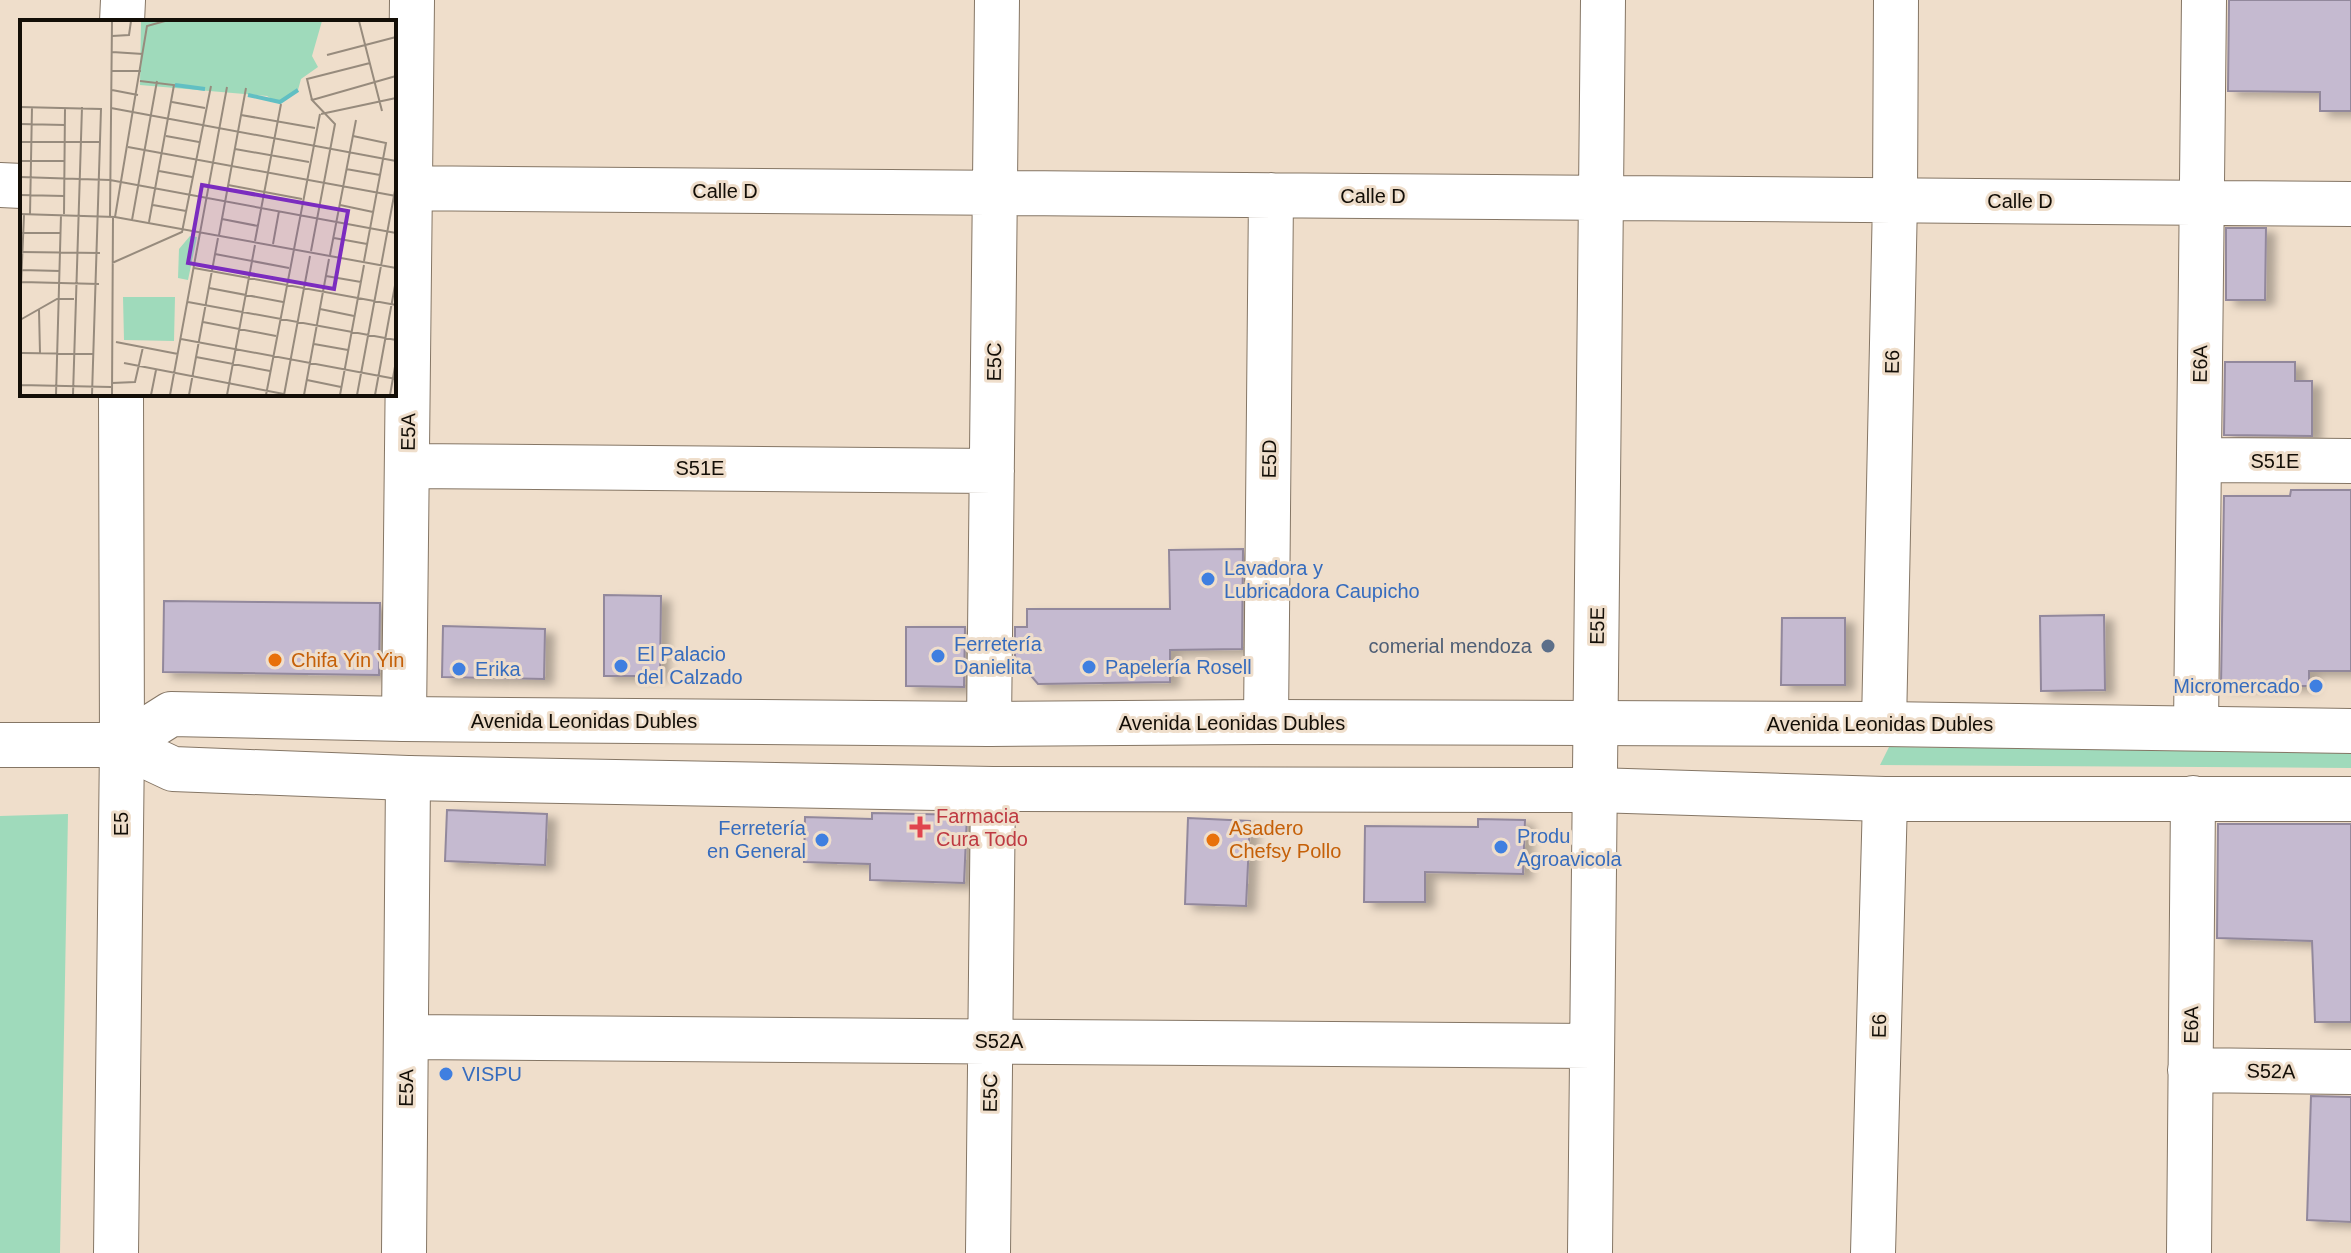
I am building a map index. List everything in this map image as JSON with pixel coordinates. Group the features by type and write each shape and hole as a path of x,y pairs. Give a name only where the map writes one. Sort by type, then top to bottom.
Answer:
{"street":[{"path":"122,20 123,0"},
{"name":"E5A","path":"404,719 408,466 402,188 412,0"},
{"name":"E5C","path":"989,724 997,0"},
{"name":"E5E","path":"1590,1253 1603,0"},
{"name":"E6","path":"1884,724 1896,0"},
{"name":"E6A","path":"2196,727 2204,0"},
{"path":"0,185 20,186"},
{"name":"Calle D","path":"402,188 2351,204"},
{"name":"E5D","path":"1266,722 1271,195"},
{"name":"E5","path":"116,1253 122,745 121,396"},
{"name":"S51E","path":"2199,460 2351,461"},
{"name":"S51E","path":"408,466 992,471"},
{"name":"Avenida Leonidas Dubles","path":"122,745 171,714 989,724 1884,724 2351,731"},
{"path":"0,745 122,745 173,769 408,778 993,789 1595,790 1885,799 2351,799"},
{"name":"E5A","path":"404,1253 408,778"},
{"name":"E5C","path":"988,1253 993,789"},
{"name":"E6A","path":"2189,1253 2193,798"},
{"name":"E6","path":"1873,1253 1885,799"},
{"name":"S52A","path":"406,1037 1592,1046"},
{"name":"S52A","path":"2190,1070 2351,1072"}],"green space":[{"path":"1889,747 2351,751 2351,768 1880,765"},
{"path":"68,814 60,1253 0,1253 0,816"}],"building":[{"path":"2229,0 2351,0 2351,111 2320,111 2320,92 2228,91"},
{"path":"2226,228 2266,228 2265,300 2226,300"},
{"path":"2225,362 2295,362 2295,381 2312,381 2312,436 2224,435"},
{"path":"2291,490 2351,490 2351,671 2309,671 2309,686 2221,686 2224,496 2290,496"},
{"path":"1243,549 1242,649 1170,650 1170,682 1038,684 1015,657 1015,627 1027,627 1027,609 1170,609 1169,550"},
{"path":"604,595 661,596 660,676 604,676"},
{"path":"164,601 380,603 379,675 163,672"},
{"path":"2104,615 2105,690 2041,691 2040,616"},
{"path":"1782,618 1845,618 1845,685 1781,685"},
{"path":"443,626 545,629 544,679 442,677"},
{"name":"Ferretería Danielita","path":"906,627 965,627 964,687 906,686"},
{"path":"447,810 547,814 545,865 445,861"},
{"path":"872,813 967,815 964,883 870,880 870,864 804,862 805,817 872,819"},
{"path":"1188,818 1250,821 1246,906 1185,904"},
{"path":"1478,819 1525,820 1523,874 1425,872 1425,902 1364,902 1365,826 1478,827"},
{"path":"2218,824 2351,824 2351,1022 2315,1022 2312,941 2217,938"},
{"path":"2311,1096 2351,1097 2351,1222 2307,1220"}],"place":[{"name":"Lavadora y Lubricadora Caupicho","path":"1208,579"},
{"name":"comerial mendoza","path":"1548,646"},
{"name":"Ferretería Danielita","path":"938,656"},
{"name":"Chifa Yin Yin","path":"275,660"},
{"name":"El Palacio del Calzado","path":"621,666"},
{"name":"Papelería Rosell","path":"1089,667"},
{"name":"Erika","path":"459,669"},
{"name":"Micromercado","path":"2316,686"},
{"name":"Farmacia Cura Todo","path":"920,827"},
{"name":"Ferretería en General","path":"822,840"},
{"name":"Asadero Chefsy Pollo","path":"1213,840"},
{"name":"Produ Agroavicola","path":"1501,847"},
{"name":"VISPU","path":"446,1074"}]}
